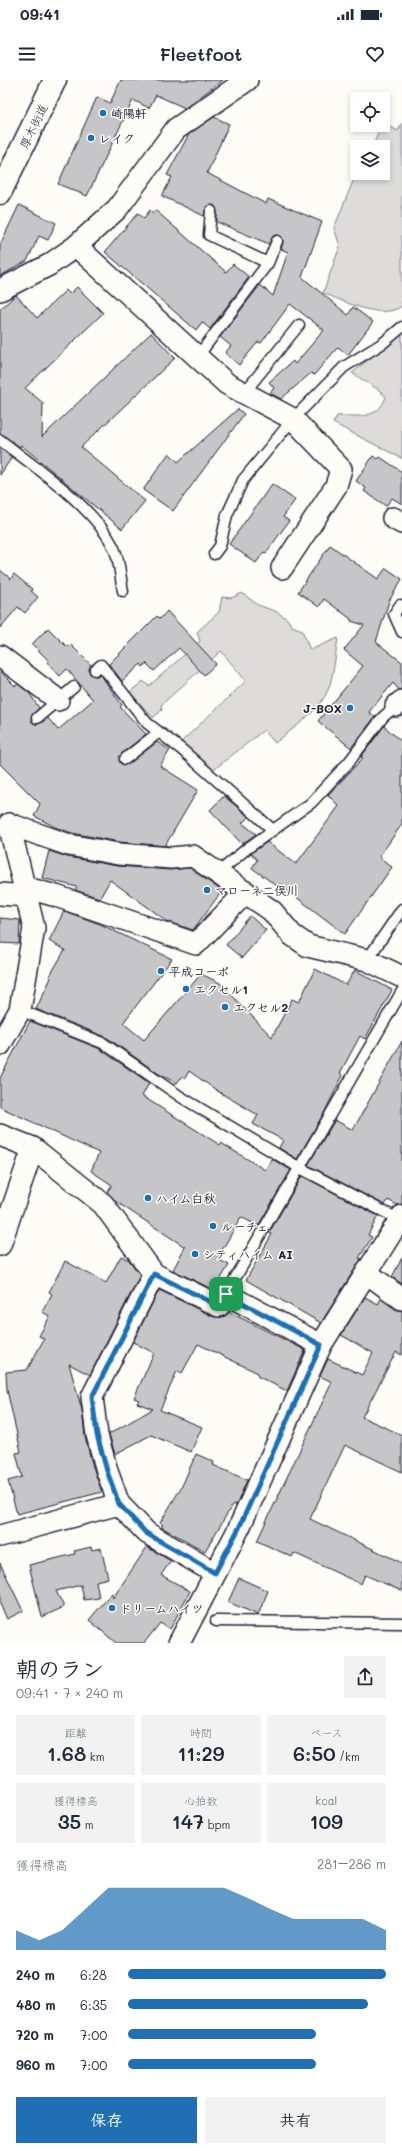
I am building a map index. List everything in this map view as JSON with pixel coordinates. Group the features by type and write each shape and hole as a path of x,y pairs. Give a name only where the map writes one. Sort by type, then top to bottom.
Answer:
{"main road":[{"name":"厚木街道","path":"0,193 56,80"}],"street":[{"path":"0,290 49,265 76,246 117,209 176,129 246,80"},
{"path":"76,246 227,384 292,419 341,468 336,486 282,568"},
{"path":"0,656 66,694"},
{"path":"0,1045 20,1010 34,928 9,824 69,845 118,854 171,858 193,856 272,910 292,935 308,946 367,960 402,977"},
{"path":"0,894 25,892 56,896 196,944 246,892"},
{"path":"0,1135 33,1148 102,1204 154,1274 219,1306 226,1294 321,1345"},
{"path":"0,1245 33,1148"},
{"path":"179,1643 194,1620 215,1573 239,1528 321,1345 401,1218"},
{"path":"367,1273 402,1298"},
{"path":"154,1274 92,1397 97,1435 107,1471 119,1504 146,1533 215,1573"},
{"path":"0,1536 119,1504"}],"lane":[{"path":"211,211 209,235 268,264"},
{"path":"198,356 268,264 278,241"},
{"path":"244,393 299,325"},
{"path":"214,554 220,546 227,515 243,480 292,419 344,368 383,342 402,327"},
{"path":"0,440 59,486 94,519 114,547 123,591"},
{"path":"400,605 394,614 402,632"},
{"path":"95,670 100,665 147,723 181,749 273,830"},
{"path":"37,718 66,694"},
{"path":"218,874 245,850 311,803 349,762 383,717 399,704"},
{"path":"126,759 159,732"},
{"path":"367,960 402,909"},
{"path":"226,1294 402,991"},
{"path":"20,1010 103,1043 181,1097 300,1168 401,1218"},
{"path":"216,1621 402,1623"}],"shaded area":[{"path":"402,123 402,306 393,310 384,311 373,311 362,308 323,293 340,246 334,228 354,180 390,180 390,140 375,140 379,132 390,132 390,127 398,131"},
{"path":"402,332 401,458 333,423 337,416 366,415 378,410 382,405 386,397 379,390 352,373"},
{"path":"242,593 258,605 277,612 287,619 292,626 302,630 310,650 338,638 334,668 325,696 315,709 302,721 275,743 264,730 212,771 181,742 246,681 221,651 161,705 162,710 153,718 130,692 143,681 149,686 200,641 197,632 219,612 222,597 231,598"}],"building":[{"path":"121,80 223,80 185,108 156,95 149,108 133,100 87,196 58,184 97,97 110,103"},
{"path":"214,117 229,124 207,173 266,204 268,199 322,222 302,277 348,315 353,307 373,322 348,355 338,347 314,375 311,373 281,399 270,393 274,388 269,382 293,361 295,364 324,330 290,304 261,343 258,342 239,365 225,353 231,346 220,337 260,285 273,296 288,252 281,249 283,243 282,237 279,235 273,236 269,244 217,222 217,211 214,205 206,207 204,216 162,196 172,177 167,175 189,134"},
{"path":"19,205 56,223 48,240 39,236 27,261 0,276 0,245"},
{"path":"150,210 153,213 155,210 226,272 233,264 249,277 210,329 202,322 196,330 105,252 138,213 144,218"},
{"path":"77,287 103,313 25,388 43,403 42,437 151,333 175,358 81,447 145,501 122,529 21,445 20,447 0,434 0,309 16,295 37,318 66,290 70,294"},
{"path":"238,409 244,414 173,511 143,490 169,453 178,462"},
{"path":"0,448 12,457 0,475"},
{"path":"373,456 378,459 380,457 402,472 402,504 392,498 386,506 364,491 366,488 356,481"},
{"path":"272,484 295,500 283,517 289,521 266,553 264,552 256,563 229,544"},
{"path":"330,545 378,579 386,568 402,579 389,601 376,642 402,662 402,689 399,690 393,683 369,712 375,717 351,748 318,721 363,666 344,650 364,625 351,621 351,619 324,599 319,607 298,592"},
{"path":"0,570 11,579 14,574 32,589 31,591 38,597 25,613 18,607 0,628"},
{"path":"167,611 216,664 204,675 179,648 154,671 146,663 143,667 141,664 122,681 109,664 157,616 160,619"},
{"path":"48,628 67,647 70,644 91,665 89,671 90,674 96,676 100,674 122,705 120,707 146,734 121,754 119,760 120,763 129,764 157,742 170,750 160,766 198,790 166,844 168,846 120,842 72,833 55,827 34,816 40,804 0,764 0,671 15,686 18,684 30,694 39,708 31,716 32,722 35,724 41,723 48,718 58,730 93,700 67,669 60,676 47,662 49,661 32,644"},
{"path":"384,726 402,742 402,824 379,857 392,867 345,934 279,884 277,886 252,868 257,860 251,853 267,842 296,864 339,806 328,795 363,758 361,757"},
{"path":"224,796 249,817 242,823 256,834 242,844 210,810"},
{"path":"49,851 67,857 117,866 170,870 190,868 222,891 193,930 167,921 110,880 100,898 75,890 77,887 42,878"},
{"path":"64,911 100,924 172,959 123,1023 144,1040 201,974 220,983 272,1037 292,999 299,1002 315,969 346,985 355,970 392,990 365,1039 360,1036 340,1073 343,1075 324,1113 297,1159 279,1148 283,1140 253,1124 258,1115 219,1092 189,1071 185,1078 182,1076 177,1083 159,1074 106,1037 36,1009 51,978 49,977 65,950 49,941"},
{"path":"250,916 266,930 242,958 226,945"},
{"path":"0,918 20,920 19,944 0,943"},
{"path":"30,1021 100,1049 149,1083 142,1096 220,1145 221,1143 265,1170 272,1159 291,1170 258,1226 241,1217 217,1259 229,1265 214,1290 173,1270 185,1247 115,1201 107,1192 112,1185 91,1171 99,1153 0,1107 0,1078"},
{"path":"402,1041 402,1204 397,1205 388,1200 385,1205 308,1165 335,1120 353,1130"},
{"path":"302,1176 378,1216 368,1235 372,1237 359,1258 361,1259 321,1323 246,1280 272,1234 269,1233"},
{"path":"121,1256 129,1260 140,1275 90,1375 69,1364 82,1410 85,1437 93,1467 102,1492 17,1514 8,1481 22,1477 16,1453 21,1452 7,1390 6,1372 27,1370 44,1339 39,1336 50,1316 42,1312 52,1294 49,1292 65,1261 106,1283"},
{"path":"402,1258 402,1284 392,1277"},
{"path":"159,1290 214,1317 225,1316 229,1312 305,1350 287,1391 257,1376 258,1373 198,1344 182,1373 177,1371 160,1410 202,1427 191,1452 151,1435 115,1454 109,1434 153,1409 137,1403 139,1400 134,1398 154,1353 133,1342"},
{"path":"365,1297 378,1304 381,1299 395,1309 402,1311 402,1355 396,1352 362,1417 402,1435 402,1472 345,1445 310,1519 402,1563 402,1591 365,1575 361,1584 294,1553 292,1557 257,1541 332,1382 320,1376 328,1359 362,1375 373,1353 341,1335"},
{"path":"196,1454 214,1462 213,1465 247,1480 236,1506 233,1504 205,1551 161,1527 163,1525 160,1523 182,1486"},
{"path":"91,1547 92,1550 101,1548 108,1578 96,1581 99,1598 84,1600 81,1585 56,1591 64,1607 42,1617 29,1565 75,1554 74,1551"},
{"path":"147,1547 171,1561 161,1575 190,1591 170,1629 160,1623 144,1643 116,1643 89,1620 112,1593 113,1598"},
{"path":"0,1563 23,1611 7,1619 0,1604"},
{"path":"239,1578 268,1591 258,1615 228,1602"}],"place":[{"name":"崎陽軒","path":"103,113"},
{"name":"レイク","path":"91,138"},
{"name":"J-BOX","path":"350,708"},
{"name":"マローネ二俣川","path":"207,890"},
{"name":"平成コーポ","path":"161,971"},
{"name":"エクセル1","path":"186,989"},
{"name":"エクセル2","path":"225,1007"},
{"name":"ハイム白秋","path":"148,1198"},
{"name":"ルーチェ","path":"213,1226"},
{"name":"シティハイム AI","path":"195,1254"},
{"name":"ドリームハイツ","path":"112,1608"}],"route":[{"path":"154,1274 219,1306 226,1294 264,1316 321,1345 239,1528 215,1573 146,1533 119,1504 107,1471 97,1435 92,1397 154,1274"}]}
